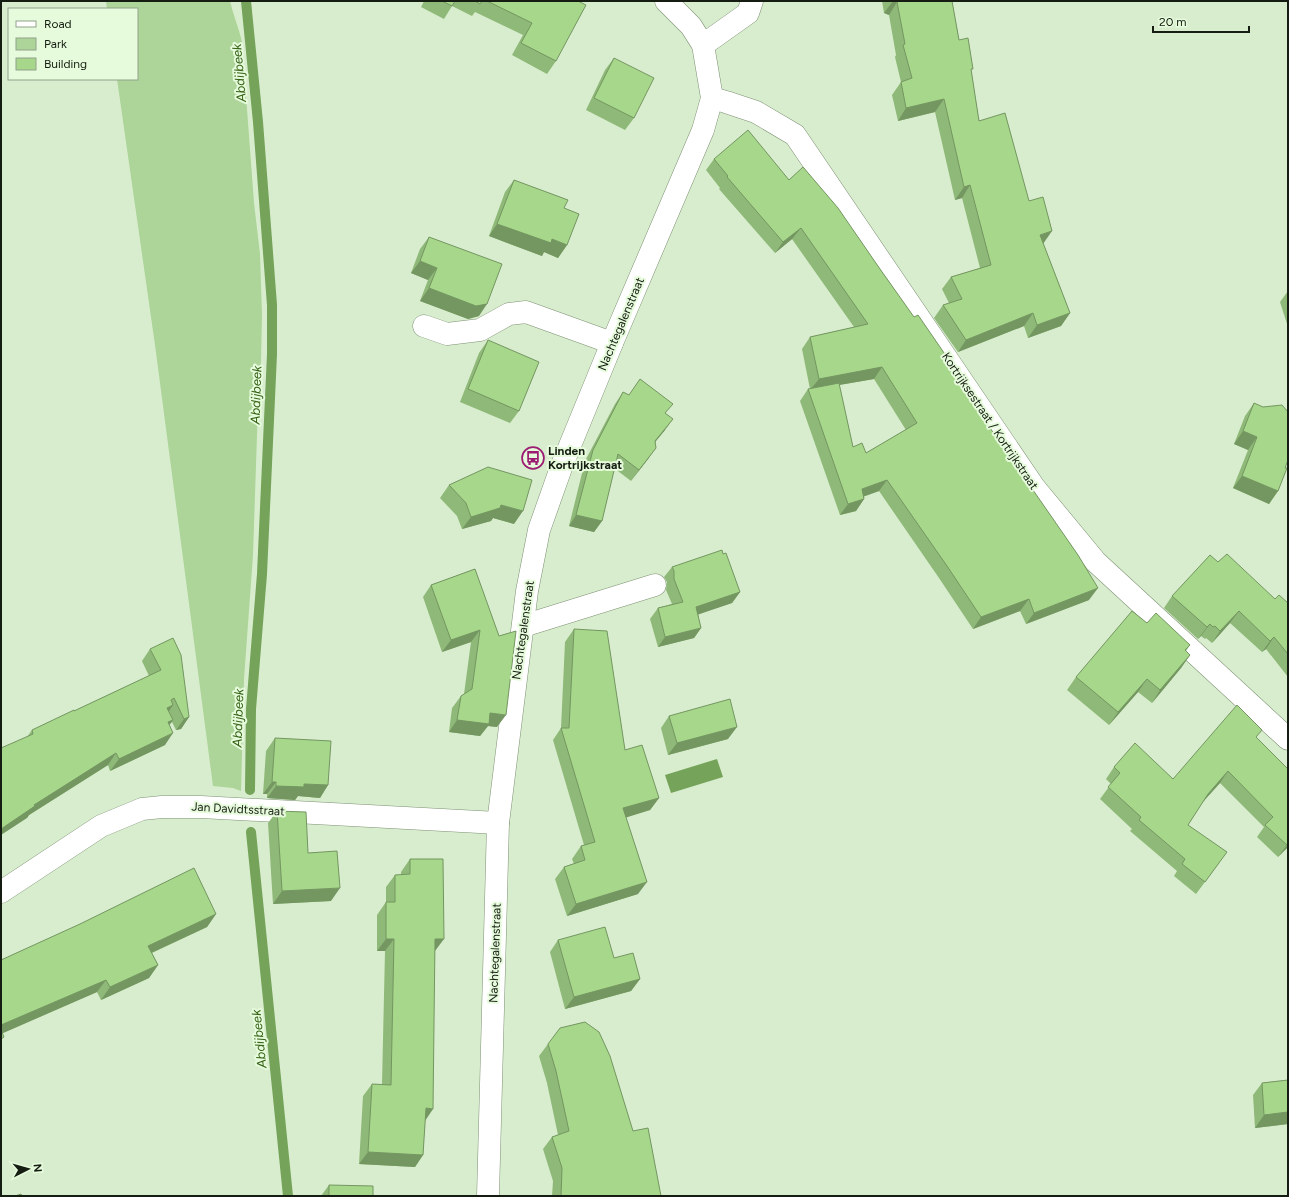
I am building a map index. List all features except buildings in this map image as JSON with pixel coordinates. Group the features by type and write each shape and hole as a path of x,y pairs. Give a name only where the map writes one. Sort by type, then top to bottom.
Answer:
{"street":[{"path":"666,1 691,26 702,45 712,98"},
{"path":"702,45 748,12 752,1"},
{"name":"Nachtegalenstraat","path":"488,1196 498,823 527,591 538,530 562,465 612,343 703,130 712,98"},
{"name":"Kortrijksestraat / Kortrijkstraat","path":"712,98 756,112 795,135 1034,487 1096,562 1225,682 1288,738"},
{"path":"424,326 447,334 480,330 509,314 526,312 612,343"},
{"path":"523,626 655,585"},
{"name":"Jan Davidtsstraat","path":"1,892 101,826 142,810 162,807 201,807 498,823"}],"green space":[{"path":"106,1 230,1 242,42 254,203 260,254 262,315 253,555 244,679 241,791 233,788 213,786 155,345 117,80 138,80 138,8 107,8"}],"shaded area":[{"path":"717,759 723,777 671,793 665,775"}],"waterway":[{"name":"Abdijbeek","path":"246,1 258,122 272,305 272,354 262,574 251,709 250,790"},
{"name":"Abdijbeek","path":"251,832 288,1196"}],"place":[{"name":"Linden Kortrijkstraat","path":"533,458"}]}
